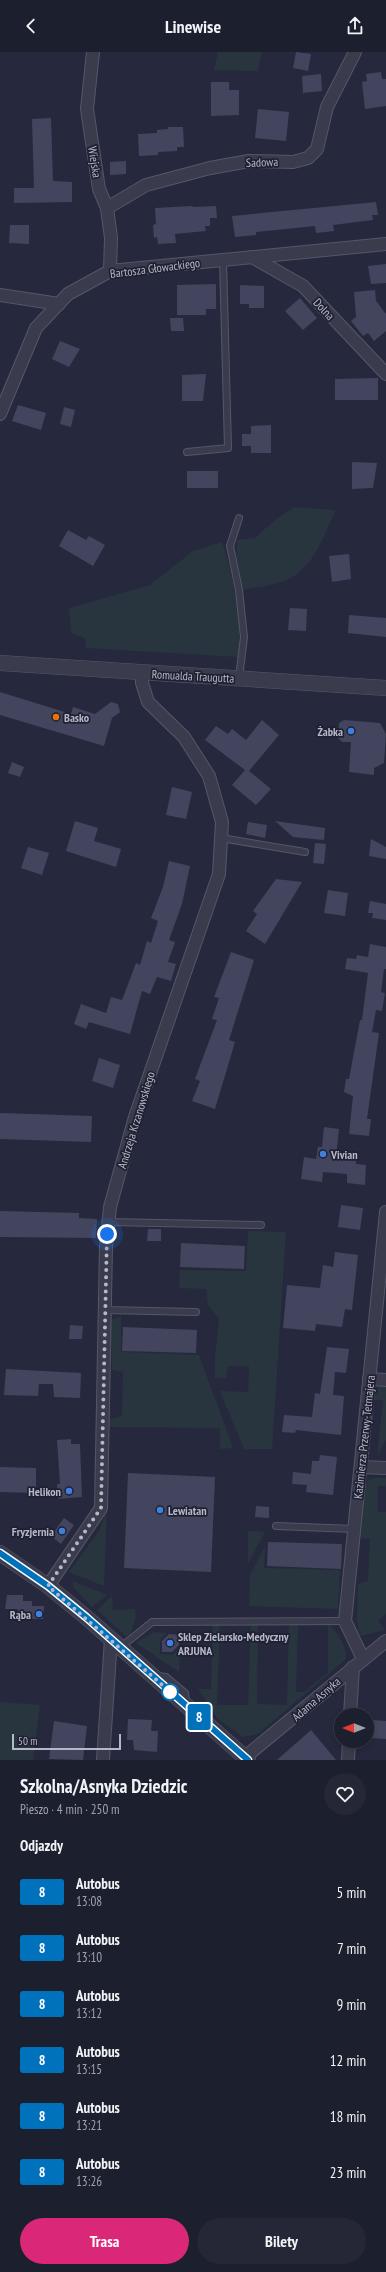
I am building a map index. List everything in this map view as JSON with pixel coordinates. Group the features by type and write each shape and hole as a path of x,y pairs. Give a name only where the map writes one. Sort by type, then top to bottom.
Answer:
{"street":[{"name":"Wiejska","path":"93,52 87,109 99,188 107,208 110,238 110,271"},
{"name":"Sadowa","path":"107,208 146,185 210,168 249,161 293,162 308,158 317,148 327,107 355,52"},
{"name":"Bartosza Głowackiego","path":"0,414 36,328 68,294 110,271 386,244"},
{"name":"Dolna","path":"252,257 303,286 386,374"},
{"path":"0,294 59,304"},
{"name":"Romualda Traugutta","path":"0,663 386,688"},
{"name":"Andrzeja Krzanowskiego","path":"48,1586 101,1508 105,1310 108,1222 110,1208 135,1117 219,874 222,822 209,776 184,737 148,702 142,683 142,672"},
{"name":"Kazimierza Przerwy-Tetmajera","path":"345,1621 369,1379 383,1257 386,1212"},
{"path":"369,1379 386,1380"},
{"path":"361,1467 386,1468"},
{"path":"0,1553 48,1586 247,1759"},
{"path":"345,1621 363,1659"},
{"name":"Adama Asnyka","path":"247,1759 353,1667 386,1641"},
{"path":"103,1760 115,1643"},
{"path":"350,1708 353,1667"},
{"path":"348,1760 349,1748"}],"lane":[{"path":"187,452 228,448 224,260"},
{"path":"239,518 230,546 239,590 244,637 240,678"},
{"path":"221,838 305,852"},
{"path":"108,1222 261,1225"},
{"path":"105,1310 196,1312"},
{"path":"276,1526 355,1529"},
{"path":"115,1643 152,1622 345,1621"}],"shaded area":[{"path":"218,52 262,52 258,71 214,70"},
{"path":"294,507 336,510 314,555 301,571 282,582 243,590 237,559 237,540 255,538 275,520"},
{"path":"222,542 236,598 240,642 239,657 86,648 85,638 71,633 69,608 150,585 193,551"},
{"path":"248,1231 286,1232 272,1449 244,1449 220,1391 248,1392 249,1366 228,1366 226,1378 215,1378 215,1357 219,1319 208,1305 206,1289 179,1288 180,1270 246,1271"},
{"path":"121,1316 121,1352 199,1355 233,1448 220,1449 220,1428 109,1427 110,1419 122,1416 123,1372 112,1370 111,1320"},
{"path":"379,1387 386,1387 386,1440 377,1456 383,1400 372,1400 373,1392"},
{"path":"373,1478 386,1478 386,1486 378,1486 378,1512 386,1512 386,1614 378,1621 385,1630 361,1636 357,1622 358,1584 368,1581 370,1538 361,1539 364,1489 367,1481"},
{"path":"107,1509 104,1586 69,1572 99,1531"},
{"path":"248,1531 265,1532 248,1563"},
{"path":"265,1546 264,1568 340,1570 338,1609 249,1606 250,1575"},
{"path":"73,1581 107,1595 92,1607 73,1587"},
{"path":"112,1596 113,1610 135,1609 136,1617 130,1635 126,1636 97,1610"},
{"path":"213,1623 220,1623 217,1705 248,1705 251,1623 258,1623 257,1704 287,1705 289,1623 298,1623 296,1692 304,1692 328,1672 328,1624 341,1640 345,1649 346,1659 258,1734 243,1737 218,1719 198,1689 211,1689"},
{"path":"154,1632 167,1633 160,1640 160,1654 172,1655 180,1648 179,1672 136,1643"},
{"path":"0,1702 40,1705 33,1760 0,1760"}],"building":[{"path":"296,52 311,54 308,71 293,68"},
{"path":"381,72 382,79 386,79 386,106 365,109 362,82 367,81 366,74"},
{"path":"321,74 322,91 303,93 302,76"},
{"path":"211,82 229,82 229,90 239,90 239,115 211,116"},
{"path":"258,109 289,112 286,141 255,138"},
{"path":"51,118 53,181 72,182 72,202 14,203 14,188 34,188 32,119"},
{"path":"168,127 183,127 184,147 177,147 177,151 158,152 158,155 139,156 138,134 157,133 157,130 168,129"},
{"path":"126,161 126,174 110,175 110,162"},
{"path":"376,202 378,215 372,215 373,220 333,225 334,231 316,233 315,226 256,232 256,235 235,237 232,216"},
{"path":"216,206 217,218 210,218 210,226 205,226 206,231 175,234 176,243 158,244 157,237 154,238 153,225 156,224 155,208"},
{"path":"10,225 29,225 29,244 9,243"},
{"path":"386,264 386,283 371,284 368,266"},
{"path":"216,284 216,309 206,309 206,315 177,315 177,285"},
{"path":"240,285 264,286 264,308 249,308 249,304 240,304"},
{"path":"375,290 376,301 386,314 386,331 374,341 368,333 363,336 351,321 356,317 354,292"},
{"path":"300,298 317,318 303,330 285,311"},
{"path":"170,318 183,318 184,331 171,331"},
{"path":"60,341 80,349 69,367 52,359"},
{"path":"206,374 203,401 182,401 182,375"},
{"path":"378,378 378,400 335,400 335,379"},
{"path":"18,405 46,413 41,430 12,421"},
{"path":"64,407 75,410 71,427 60,424"},
{"path":"271,425 271,453 251,453 251,446 242,446 242,434 251,434 251,426"},
{"path":"352,462 377,463 373,488 352,489"},
{"path":"187,471 218,471 218,488 187,488"},
{"path":"68,530 86,540 89,536 105,545 93,566 59,546"},
{"path":"349,554 351,579 332,582 329,556"},
{"path":"290,608 307,609 306,631 288,630"},
{"path":"349,615 386,618 386,637 348,633"},
{"name":"Basko","path":"0,692 71,714 73,707 95,714 111,702 118,704 120,712 112,718 104,746 0,715"},
{"path":"262,720 279,735 249,771 271,789 256,805 232,785 245,770 205,740 216,726 228,734 232,729 246,740"},
{"path":"344,720 380,723 386,734 384,763 374,768 374,775 349,772 351,742 342,742 338,738 339,723"},
{"path":"12,762 24,767 20,777 8,773"},
{"path":"172,787 192,792 186,819 166,815"},
{"path":"75,821 98,828 94,841 121,849 116,867 66,851"},
{"path":"275,821 325,828 324,840 293,837"},
{"path":"248,822 267,825 265,838 246,834"},
{"path":"371,839 386,847 386,859 369,856"},
{"path":"315,843 326,844 324,864 313,863"},
{"path":"28,847 49,853 42,875 21,868"},
{"path":"169,861 190,866 182,904 169,940 175,942 168,962 176,964 171,981 157,977 150,994 142,991 130,1034 89,1022 86,1029 74,1024 81,1004 106,1013 111,997 122,1000 136,963 140,965 147,941 151,943 158,921 151,918 163,887"},
{"path":"276,879 302,882 265,944 246,931 257,914 253,911"},
{"path":"328,890 348,893 345,916 324,913"},
{"path":"370,901 386,904 386,920 372,918 373,913 368,913"},
{"path":"370,944 386,947 386,969 384,969 381,992 385,993 382,1011 376,1010 372,1032 379,1033 367,1119 371,1119 369,1136 349,1134 353,1096 344,1092 346,1079 349,1079 360,1020 362,1020 368,973 345,969 347,958 356,959 357,955 368,957"},
{"path":"231,952 254,960 229,1040 235,1042 215,1109 192,1101 200,1081 195,1079 217,1020 212,1019 219,998 214,997"},
{"path":"99,1058 120,1065 113,1088 92,1081"},
{"path":"0,1113 92,1116 91,1142 0,1139"},
{"path":"324,1127 339,1129 336,1157 356,1158 356,1164 366,1165 365,1185 347,1183 347,1174 323,1172 322,1182 301,1179 304,1157 316,1159 318,1147 322,1147"},
{"path":"341,1205 363,1208 360,1230 338,1227"},
{"path":"0,1211 79,1213 79,1218 97,1219 96,1238 0,1237"},
{"path":"148,1229 161,1229 161,1241 147,1241"},
{"path":"181,1243 245,1246 244,1269 180,1267"},
{"path":"335,1252 358,1255 352,1310 345,1309 342,1327 316,1324 315,1331 283,1328 287,1285 320,1288 323,1265 333,1267"},
{"path":"70,1325 83,1326 82,1339 69,1339"},
{"path":"123,1327 197,1330 196,1353 122,1351"},
{"path":"327,1347 349,1349 346,1373 335,1372 333,1395 344,1396 341,1435 296,1430 295,1433 282,1432 284,1415 312,1417 315,1393 320,1394"},
{"path":"6,1369 81,1373 80,1398 54,1397 53,1384 39,1384 38,1396 4,1395"},
{"path":"71,1439 71,1444 80,1444 82,1497 58,1499 57,1484 60,1484 57,1440"},
{"path":"320,1455 337,1457 333,1495 306,1492 307,1485 292,1484 293,1472 311,1474 312,1461 319,1461"},
{"path":"0,1467 36,1468 36,1493 0,1492"},
{"path":"128,1473 215,1477 211,1572 124,1568"},
{"path":"256,1506 269,1507 269,1518 255,1517"},
{"name":"Fryzjernia","path":"64,1518 74,1525 61,1544 51,1536"},
{"path":"268,1542 342,1544 341,1569 267,1566"},
{"path":"7,1595 23,1595 23,1601 32,1601 32,1606 44,1606 43,1619 18,1619 18,1609 5,1609"},
{"name":"Sklep Zielarsko-Medyczny ARJUNA","path":"169,1634 179,1635 179,1645 172,1652 162,1652 162,1641"},
{"path":"128,1719 152,1720 151,1731 158,1731 157,1752 134,1750 133,1740 127,1740"},
{"path":"374,1720 386,1721 386,1739 374,1738"},
{"path":"54,1721 87,1726 83,1760 49,1759"},
{"path":"311,1730 336,1760 277,1760"}],"bus line":[{"name":"8","path":"0,1553 8,1557 48,1586 86,1617 248,1760"}],"place":[{"name":"Basko","path":"56,717"},
{"name":"Żabka","path":"351,731"},
{"name":"Vivian","path":"323,1154"},
{"name":"Helikon","path":"69,1491"},
{"name":"Lewiatan","path":"160,1510"},
{"name":"Fryzjernia","path":"62,1531"},
{"name":"Rąba","path":"39,1614"},
{"name":"Sklep Zielarsko-Medyczny ARJUNA","path":"170,1643"}],"route":[{"path":"107,1234 101,1508 48,1586 86,1617 175,1696 170,1692"}]}
